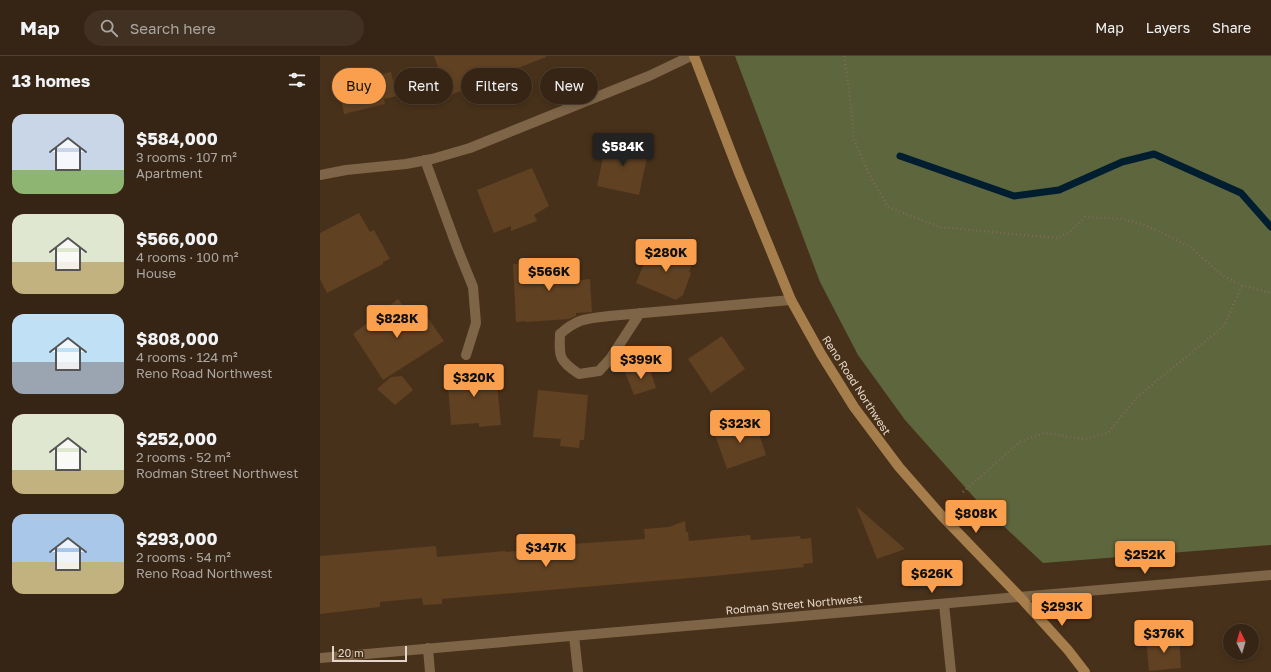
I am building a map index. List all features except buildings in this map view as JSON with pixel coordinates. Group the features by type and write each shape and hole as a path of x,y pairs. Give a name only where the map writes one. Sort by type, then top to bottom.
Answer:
{"main road":[{"name":"Reno Road Northwest","path":"694,56 739,173 791,300 854,407 891,458 941,515 1020,597 1068,650 1085,672"}],"street":[{"path":"320,175 338,171 393,166 445,156 489,141 664,70 691,56"},
{"path":"426,160 458,250 473,287 476,323 466,356"},
{"path":"640,313 610,359 599,371 579,374 564,364 559,351 560,334 571,324 582,319 640,313 791,300"},
{"name":"Rodman Street Northwest","path":"320,658 1271,575"},
{"path":"944,604 951,672"},
{"path":"574,636 578,672"},
{"path":"428,648 430,672"}],"path":[{"path":"844,56 854,140 868,172 888,207 940,227 1057,238 1070,232 1085,217 1123,219 1147,226 1189,246 1223,276 1242,285 1271,293"},
{"path":"962,492 1021,441 1045,433 1084,439 1108,433 1137,397 1224,326 1242,285"}],"green space":[{"path":"735,56 1271,56 1271,545 1043,563 980,504 905,420 858,355 820,282"}],"waterway":[{"path":"900,156 1014,196 1059,190 1122,162 1154,154 1241,193 1271,227"}]}
